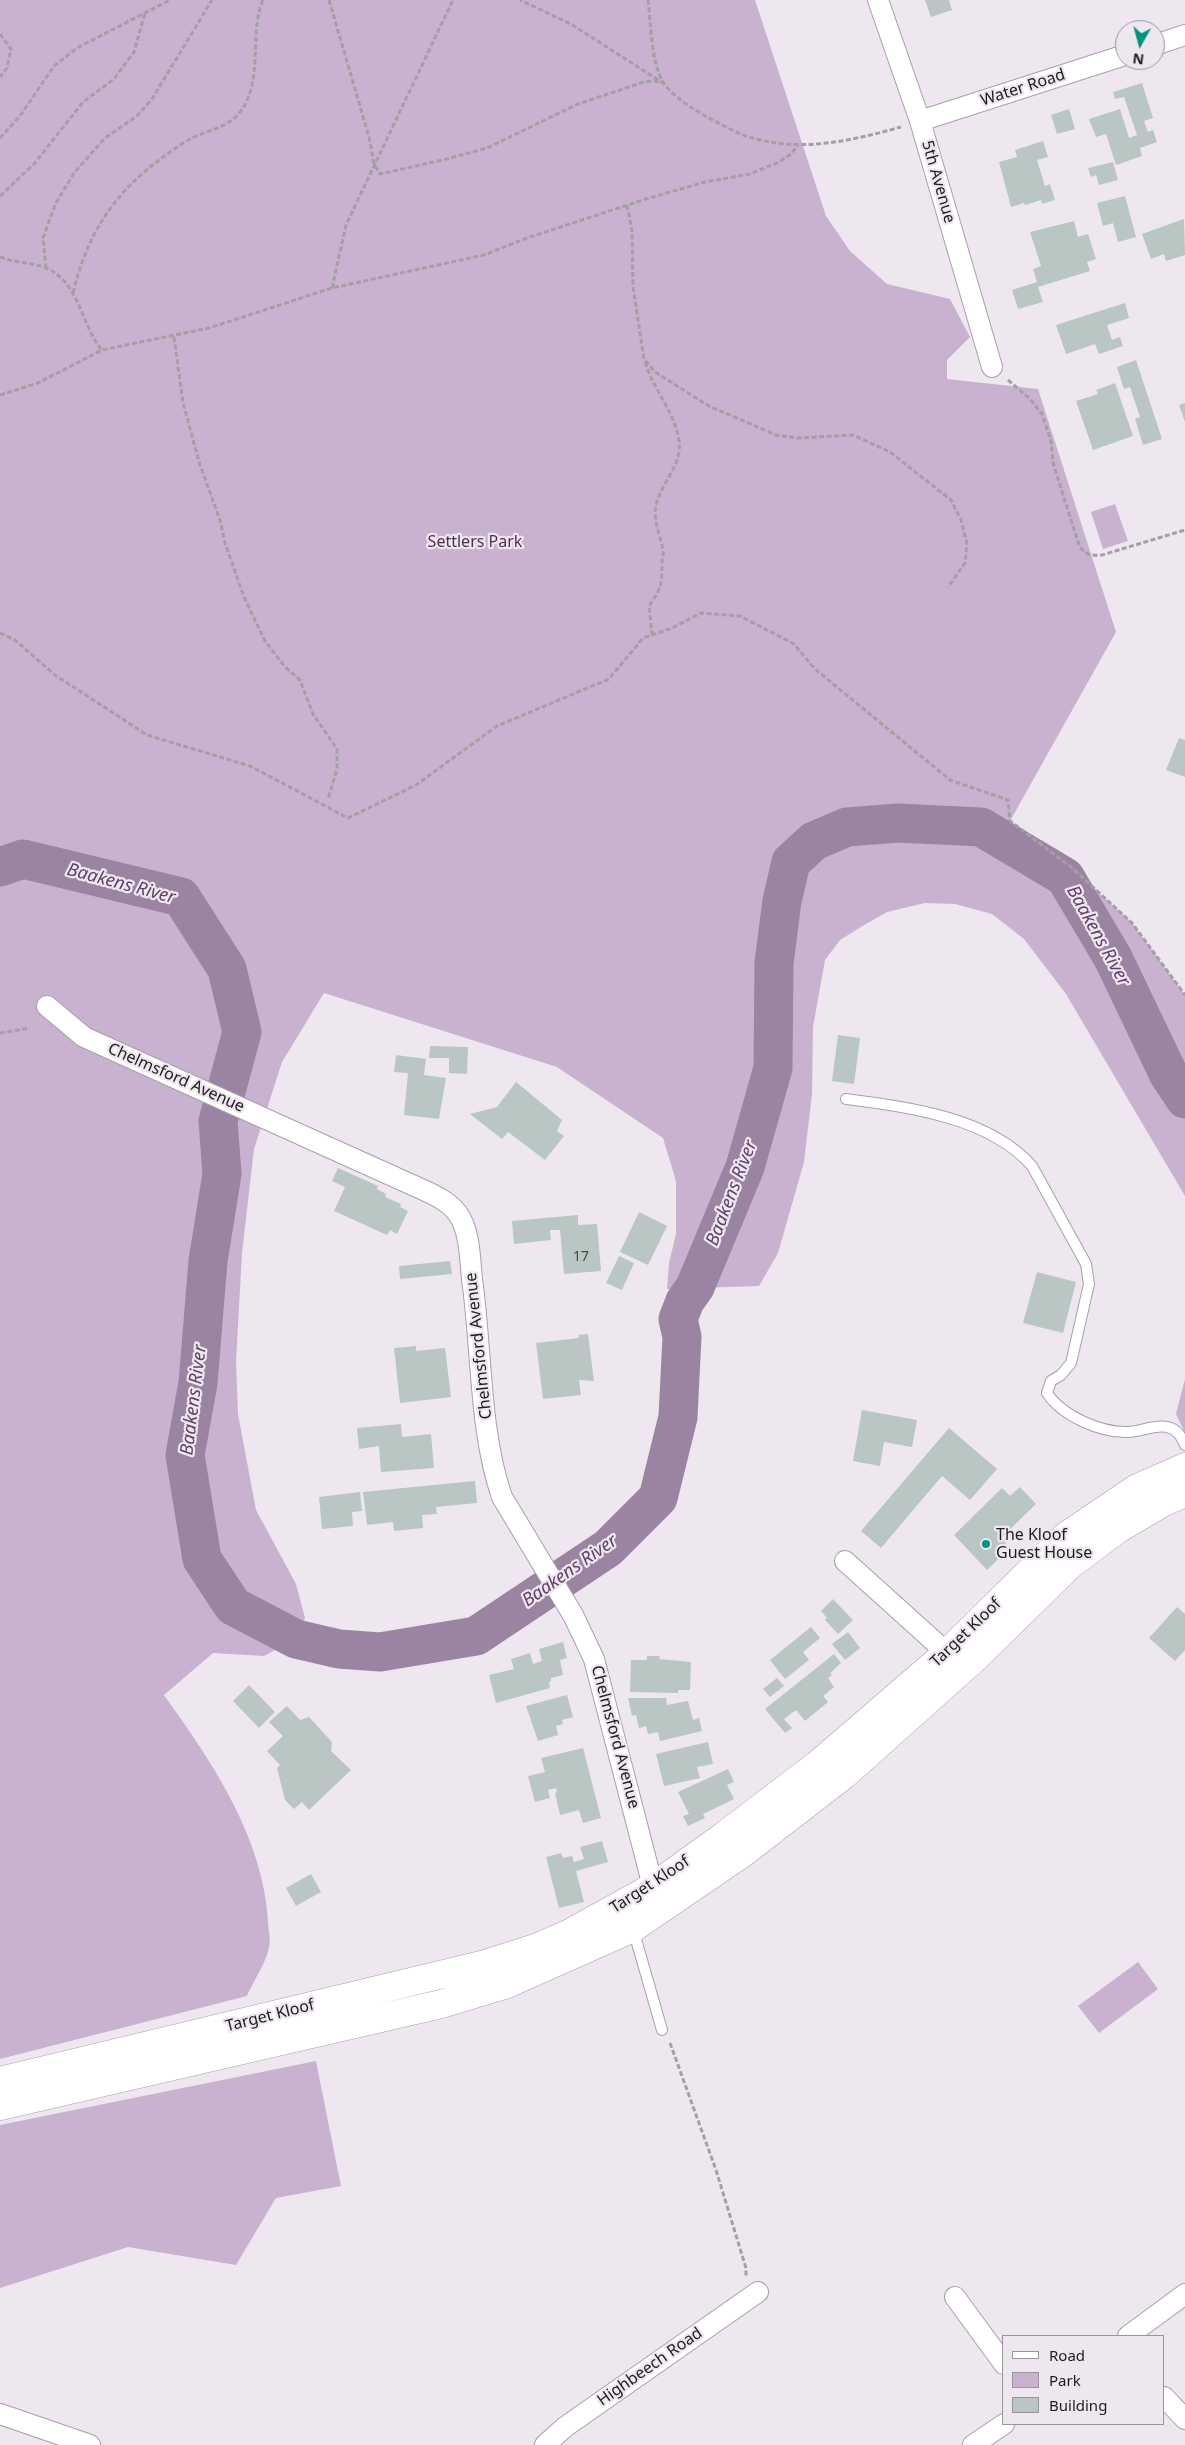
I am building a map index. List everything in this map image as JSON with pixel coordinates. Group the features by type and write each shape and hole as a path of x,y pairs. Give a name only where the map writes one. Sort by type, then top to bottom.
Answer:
{"main road":[{"name":"Target Kloof","path":"0,2106 441,2004 507,1984 633,1928 656,1898 817,1765 946,1653 1066,1536 1137,1488 1185,1466"},
{"name":"Target Kloof","path":"0,2081 485,1964 538,1947 617,1908 656,1898 743,1853 824,1792 975,1658 1070,1565 1118,1529 1158,1505 1185,1493"},
{"path":"332,2001 340,2028"}],"street":[{"name":"5th Avenue","path":"878,0 920,121 992,367"},
{"path":"1165,42 1185,35"},
{"name":"Water Road","path":"920,121 1115,58"},
{"name":"Chelmsford Avenue","path":"47,1006 84,1037 431,1194 453,1207 461,1218 466,1230 474,1289 489,1443 496,1480 502,1497 573,1615 594,1659 656,1898"},
{"path":"844,1561 946,1653"},
{"path":"1129,2335 1185,2294"},
{"name":"Highbeech Road","path":"545,2445 564,2427 752,2296"},
{"path":"954,2296 1002,2361"},
{"path":"1165,2398 1185,2419"},
{"path":"0,2414 90,2445"},
{"path":"973,2445 1003,2425"}],"lane":[{"path":"846,1099 910,1107 966,1124 997,1137 1025,1157 1037,1174 1086,1264 1090,1284 1072,1364 1061,1375 1051,1380 1047,1393 1051,1399 1073,1416 1094,1426 1111,1432 1130,1432 1159,1426 1168,1427 1176,1430 1185,1445"},
{"path":"633,1928 662,2030"}],"path":[{"path":"0,138 20,116 54,66 76,48 170,0"},
{"path":"46,268 43,238 56,203 74,173 105,138 136,116 152,99 212,0"},
{"path":"73,293 85,252 113,202 133,182 187,141 233,120 244,106 252,82 256,21 263,0"},
{"path":"329,0 370,137 374,164 380,174 487,148 578,104 644,82 654,81 663,83"},
{"path":"332,288 346,225 454,0"},
{"path":"520,0 571,24 663,83 692,108 728,128 756,139 798,145 828,144 858,139 920,121"},
{"path":"648,0 652,38 663,83"},
{"path":"0,196 34,164 84,102 114,79 134,52 145,13"},
{"path":"0,34 11,49 7,68 0,77"},
{"path":"0,395 38,383 102,350 174,337 209,328 332,288 484,254 627,205 705,182 750,174 765,169 791,154 798,145"},
{"path":"627,205 632,231 633,287 644,359 649,373 669,410 679,446 676,463 658,499 655,512 664,552 662,562 663,580 659,592 649,606 652,635"},
{"path":"0,257 13,263 46,268 64,282 73,293 94,340 102,350"},
{"path":"174,337 183,403 200,465 220,520 225,543 244,598 265,640 284,667 300,680 312,714 336,750 337,769 328,799"},
{"path":"644,359 655,372 709,406 757,428 776,435 798,438 853,435 890,452 950,500 961,520 967,544 965,563 948,587"},
{"path":"992,367 1030,399 1042,414 1051,441 1053,463 1079,545 1085,553 1090,556 1102,555 1185,530"},
{"path":"0,632 15,640 55,675 147,736 250,766 348,818 416,785 497,726 609,679 643,638 701,614 740,616 794,644 815,669 950,780 1008,800 1010,822 1070,866 1132,923 1185,995"},
{"path":"0,1033 30,1028"},
{"path":"662,2030 670,2041 721,2188 746,2268 752,2296"}],"green space":[{"name":"Settlers Park","path":"0,0 755,0 826,216 850,251 887,284 950,299 970,337 947,360 947,379 1038,389 1116,632 1010,821 1070,867 1132,923 1185,995 1185,1196 1066,994 1024,939 992,914 955,904 925,903 887,912 840,940 825,960 813,1027 812,1094 804,1162 778,1253 759,1286 667,1289 669,1263 676,1234 676,1181 663,1138 557,1067 324,993 282,1062 254,1149 242,1253 236,1362 238,1414 256,1510 296,1584 305,1618 296,1639 264,1656 213,1653 164,1695 217,1774 246,1830 264,1890 270,1937 268,1953 247,1996 0,2059"},
{"path":"1115,504 1128,541 1103,549 1091,512"},
{"path":"1185,1379 1185,1433 1176,1414"},
{"path":"1138,1962 1158,1989 1099,2033 1078,2006"},
{"path":"316,2061 341,2186 276,2198 236,2265 128,2247 0,2288 0,2125"}],"building":[{"path":"925,0 949,0 952,10 931,17"},
{"path":"1142,83 1153,118 1144,121 1148,132 1153,130 1157,142 1140,148 1142,156 1116,165 1106,134 1096,137 1089,119 1120,109 1129,138 1137,135 1124,97 1115,99 1113,92"},
{"path":"1069,109 1075,129 1057,134 1051,115"},
{"path":"1043,141 1048,157 1037,160 1045,186 1050,184 1055,200 1042,204 1041,200 1011,207 999,162 1017,157 1015,150"},
{"path":"1113,162 1118,180 1099,185 1096,175 1091,177 1088,168"},
{"path":"1125,196 1136,237 1118,242 1113,223 1103,226 1097,203"},
{"path":"1184,219 1185,255 1166,261 1164,254 1151,259 1142,234"},
{"path":"1074,221 1078,237 1088,234 1096,259 1087,262 1090,271 1038,287 1043,302 1018,309 1012,290 1037,282 1033,269 1041,266 1030,232"},
{"path":"1125,303 1129,318 1107,325 1112,340 1120,337 1123,346 1099,354 1095,344 1066,354 1056,325"},
{"path":"1136,360 1162,439 1143,445 1135,419 1140,417 1130,387 1124,389 1117,367"},
{"path":"1115,383 1133,436 1093,450 1076,401 1098,394 1096,390"},
{"path":"1185,403 1185,422 1179,405"},
{"path":"1179,738 1185,740 1185,777 1166,770"},
{"path":"838,1035 860,1038 854,1084 832,1081"},
{"path":"430,1046 468,1047 467,1074 449,1073 449,1058 429,1058"},
{"path":"396,1055 426,1059 424,1075 446,1078 439,1119 404,1115 408,1073 394,1072"},
{"path":"516,1082 562,1120 557,1131 564,1136 545,1160 508,1132 502,1139 470,1114 497,1107"},
{"path":"338,1168 378,1186 377,1189 386,1194 385,1197 401,1204 400,1207 408,1211 397,1234 390,1230 387,1235 334,1211 345,1187 332,1181"},
{"path":"639,1212 667,1226 648,1265 620,1252"},
{"path":"578,1215 578,1225 597,1224 601,1271 564,1274 560,1230 550,1230 551,1240 514,1244 512,1221"},
{"path":"619,1256 634,1263 622,1290 606,1283"},
{"path":"450,1261 452,1274 400,1279 399,1266"},
{"path":"1037,1272 1076,1282 1063,1333 1023,1323"},
{"path":"588,1334 594,1381 579,1380 581,1395 543,1399 536,1343 579,1338 578,1335"},
{"path":"416,1346 416,1351 445,1348 451,1397 400,1403 394,1348"},
{"path":"862,1410 917,1420 912,1447 884,1442 880,1466 853,1461"},
{"path":"401,1424 402,1437 431,1434 434,1468 381,1472 379,1446 359,1449 357,1428"},
{"path":"949,1428 997,1469 970,1500 942,1476 881,1548 861,1531"},
{"path":"475,1481 477,1503 436,1507 437,1514 422,1515 423,1528 394,1531 393,1522 367,1525 363,1492"},
{"path":"1020,1487 1036,1504 1001,1538 1010,1548 987,1570 954,1535 1002,1488 1010,1496"},
{"path":"360,1492 362,1511 352,1512 353,1526 322,1529 319,1497"},
{"path":"833,1599 853,1620 838,1634 825,1620 827,1618 821,1611"},
{"path":"1177,1607 1185,1614 1185,1650 1175,1661 1149,1638"},
{"path":"811,1627 820,1638 803,1652 809,1660 785,1679 770,1660"},
{"path":"848,1632 860,1648 845,1660 832,1644"},
{"path":"563,1642 567,1658 560,1660 563,1675 551,1678 549,1682 550,1688 496,1703 489,1675 514,1669 511,1659 530,1653 533,1664 542,1661 539,1649"},
{"path":"834,1654 841,1663 830,1673 832,1675 828,1678 834,1687 823,1696 828,1702 805,1721 796,1710 784,1719 792,1728 785,1733 765,1709"},
{"path":"647,1656 660,1656 659,1659 691,1662 690,1690 678,1690 678,1693 630,1692 631,1660 647,1660"},
{"path":"777,1678 784,1686 770,1697 763,1689"},
{"path":"249,1685 275,1712 259,1728 233,1701"},
{"path":"567,1695 573,1717 562,1720 563,1724 556,1726 558,1735 538,1741 526,1706"},
{"path":"628,1698 666,1698 667,1705 688,1701 693,1720 699,1718 702,1731 660,1741 658,1732 648,1734 646,1726 639,1728 636,1715 632,1716"},
{"path":"287,1706 300,1720 309,1717 332,1742 331,1751 351,1770 309,1810 302,1802 294,1809 285,1800 277,1768 280,1765 267,1751 283,1736 269,1722"},
{"path":"708,1742 713,1764 697,1767 700,1778 664,1786 656,1754"},
{"path":"583,1748 601,1818 583,1823 579,1810 560,1815 555,1793 557,1792 556,1788 548,1790 550,1798 535,1802 528,1776 545,1772 541,1758"},
{"path":"728,1769 734,1782 727,1785 734,1799 703,1814 705,1818 688,1826 683,1816 689,1814 678,1792"},
{"path":"602,1841 608,1862 576,1871 584,1902 559,1908 546,1857 561,1853 563,1858 572,1856 574,1862 584,1859 580,1847"},
{"path":"311,1874 321,1892 296,1906 286,1888"}],"waterway":[{"name":"Baakens River","path":"0,867 23,859 181,897 227,969 242,1032 218,1121 222,1174 208,1261 198,1383 185,1455 202,1559 233,1606 296,1639 339,1649 380,1652 476,1636 608,1548 658,1498 678,1417 682,1337 678,1319 685,1301 695,1287 745,1167 773,1068 774,963 782,901 791,862 814,841 847,827 898,823 981,827 1065,877 1113,958 1169,1075 1185,1099"}],"place":[{"name":"The Kloof Guest House","path":"986,1544"}]}
